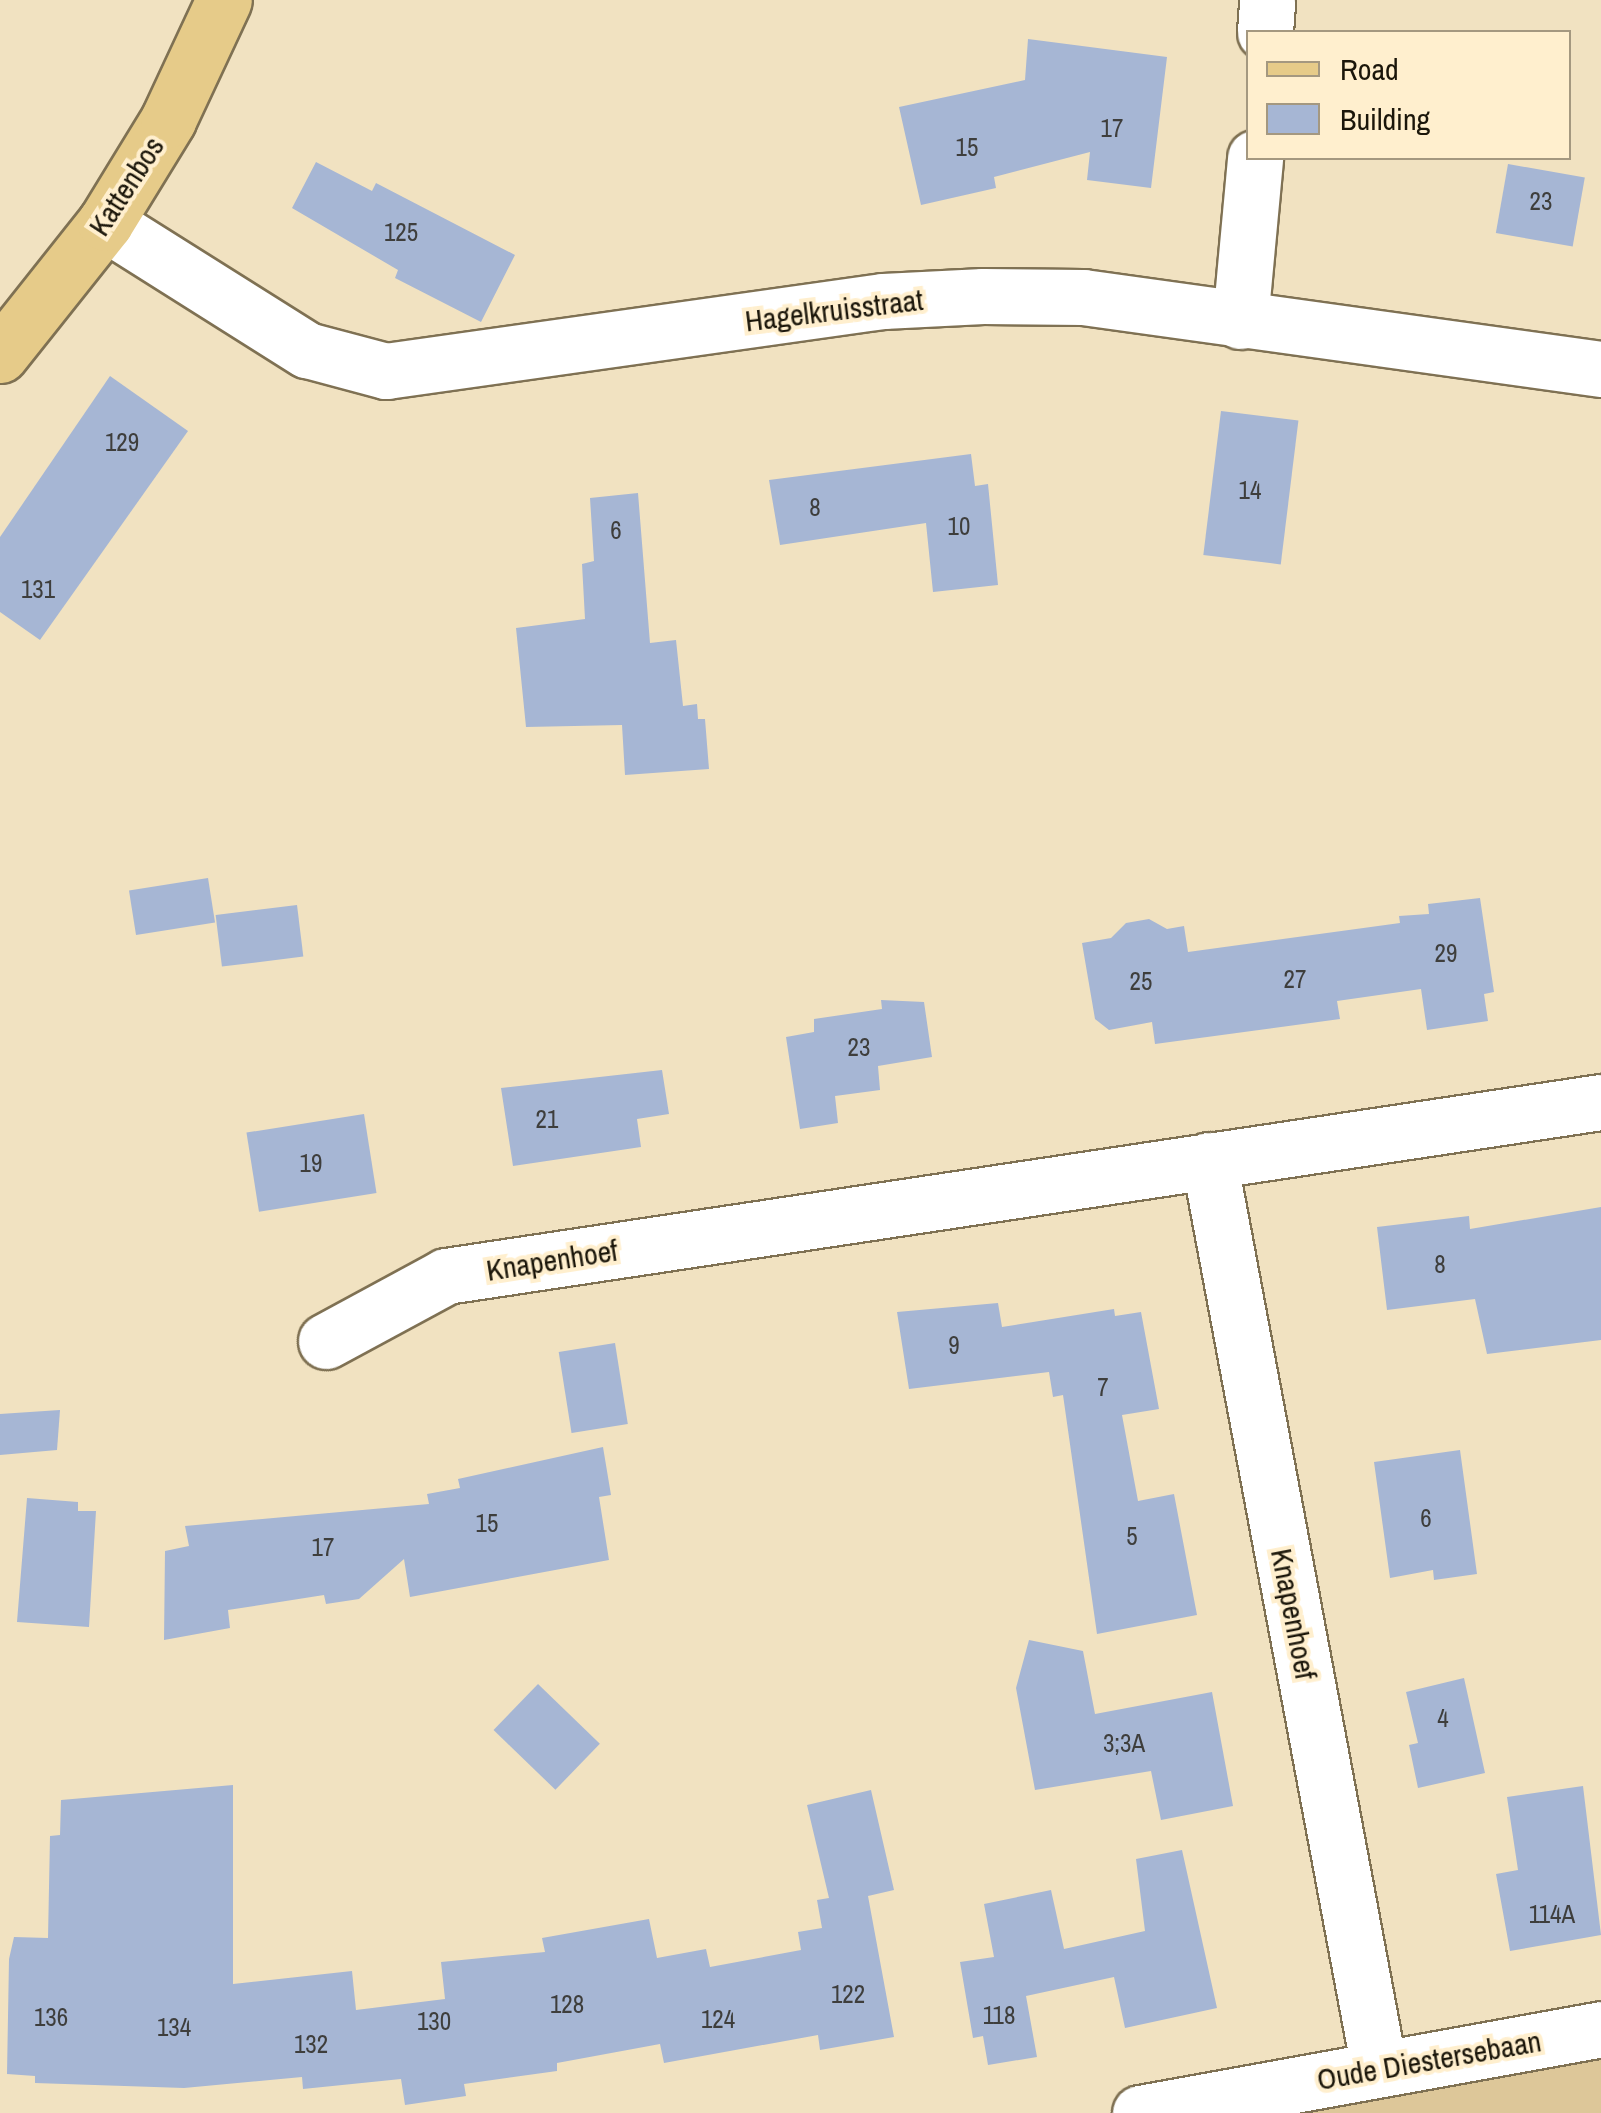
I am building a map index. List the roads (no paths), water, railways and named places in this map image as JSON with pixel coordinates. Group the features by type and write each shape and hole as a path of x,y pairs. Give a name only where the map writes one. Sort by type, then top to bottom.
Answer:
{"main road":[{"name":"Kattenbos","path":"0,355 106,223 168,120 224,0"}],"street":[{"path":"1264,30 1267,0"},
{"path":"1240,322 1255,160"},
{"name":"Hagelkruisstraat","path":"106,223 308,350 386,372 900,300 1083,297 1240,322 1601,369"},
{"name":"Knapenhoef","path":"326,1341 446,1276 1601,1102"},
{"name":"Knapenhoef","path":"1209,1160 1379,2068"},
{"name":"Oude Diestersebaan","path":"1140,2113 1601,2029"}]}
